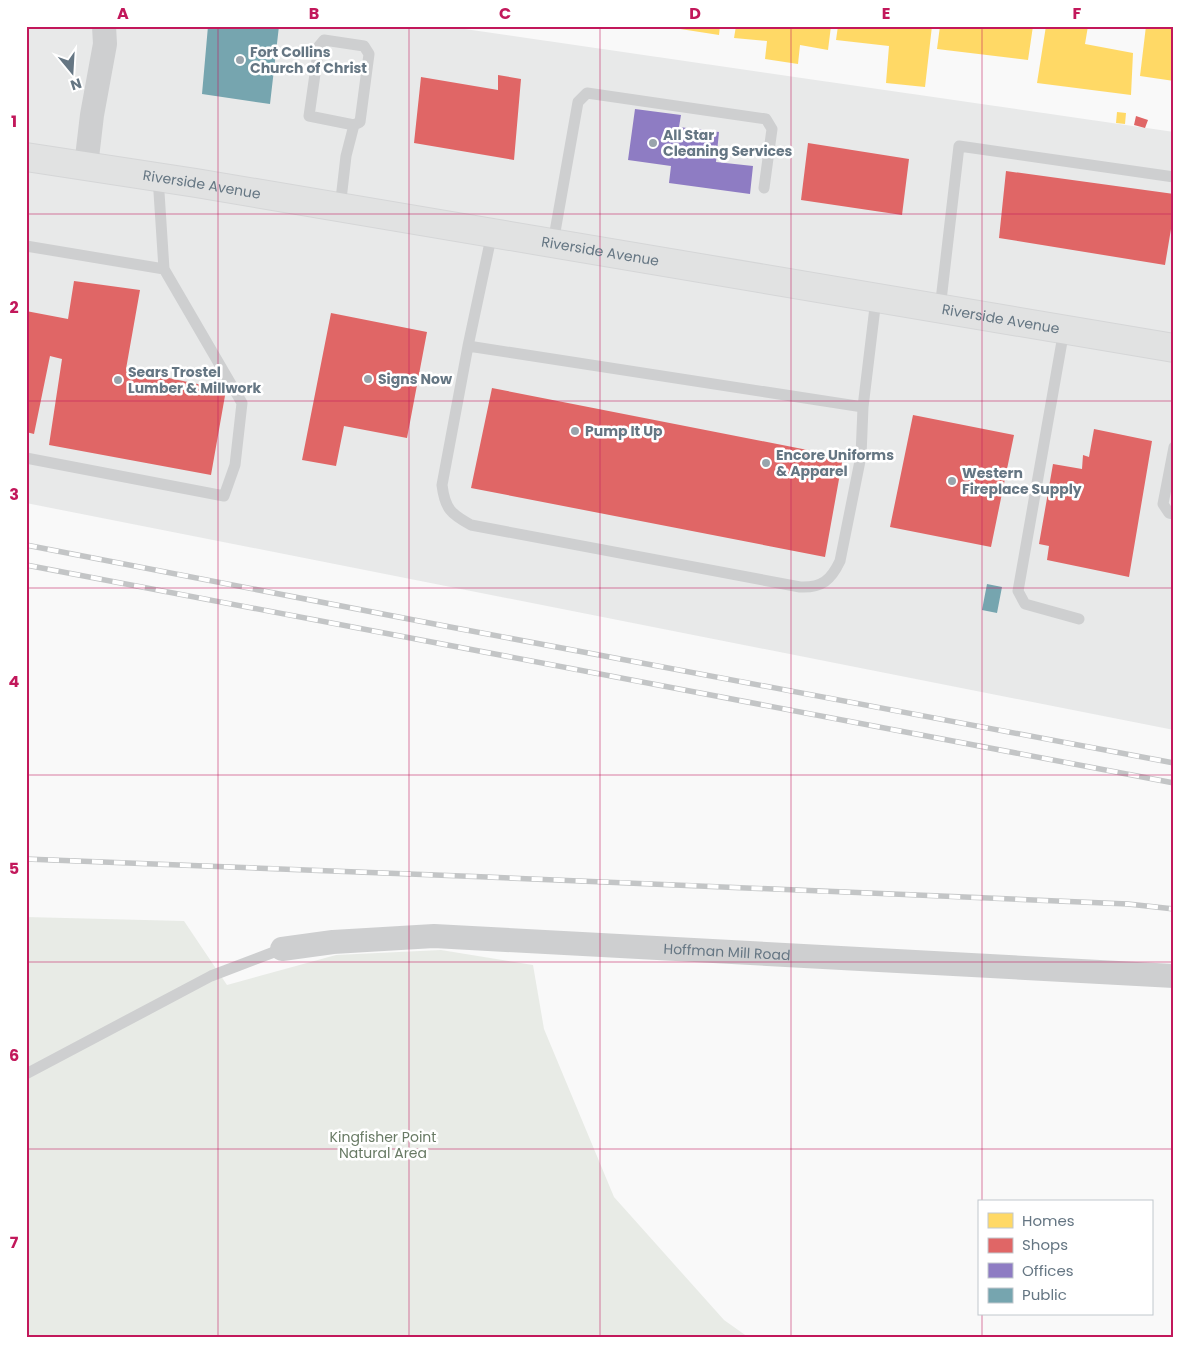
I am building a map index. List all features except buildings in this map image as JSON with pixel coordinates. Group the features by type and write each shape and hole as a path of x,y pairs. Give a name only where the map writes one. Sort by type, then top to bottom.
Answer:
{"main road":[{"name":"Riverside Avenue","path":"26,157 158,177 1174,348"}],"street":[{"path":"86,166 92,116 105,44 104,26"},
{"name":"Hoffman Mill Road","path":"282,949 333,942 434,936 1174,976"}],"lane":[{"path":"340,208 346,156 354,125 360,122 369,54 364,46 324,40 320,46 309,116 354,125"},
{"path":"553,243 578,102 587,93 766,119 772,129 764,188"},
{"path":"940,309 959,146 1174,177"},
{"path":"26,458 224,496 236,465 242,403 164,269 158,177"},
{"path":"492,233 468,346 442,485 444,500 451,512 471,525 800,587 812,588 822,584 834,573 840,561 861,456 863,407 876,299"},
{"path":"26,246 164,269"},
{"path":"1064,330 1018,591 1025,604 1080,619"},
{"path":"468,346 863,407"},
{"path":"1174,447 1163,504 1169,513 1174,514"},
{"path":"26,1074 211,976 282,949"}],"shaded area":[{"path":"26,26 444,26 1174,132 1174,730 26,503"}],"green space":[{"name":"Kingfisher Point Natural Area","path":"26,917 184,921 227,985 336,955 441,950 533,965 544,1029 614,1197 724,1320 748,1337 26,1337"}],"railway":[{"path":"26,545 1174,763"},
{"path":"26,565 1174,783"},
{"path":"26,859 1128,904 1174,909"}],"place":[{"name":"Fort Collins Church of Christ","path":"240,60"},
{"name":"All Star Cleaning Services","path":"653,143"},
{"name":"Signs Now","path":"368,379"},
{"name":"Sears Trostel Lumber & Millwork","path":"118,380"},
{"name":"Pump It Up","path":"575,431"},
{"name":"Encore Uniforms & Apparel","path":"766,463"},
{"name":"Western Fireplace Supply","path":"952,481"}]}
